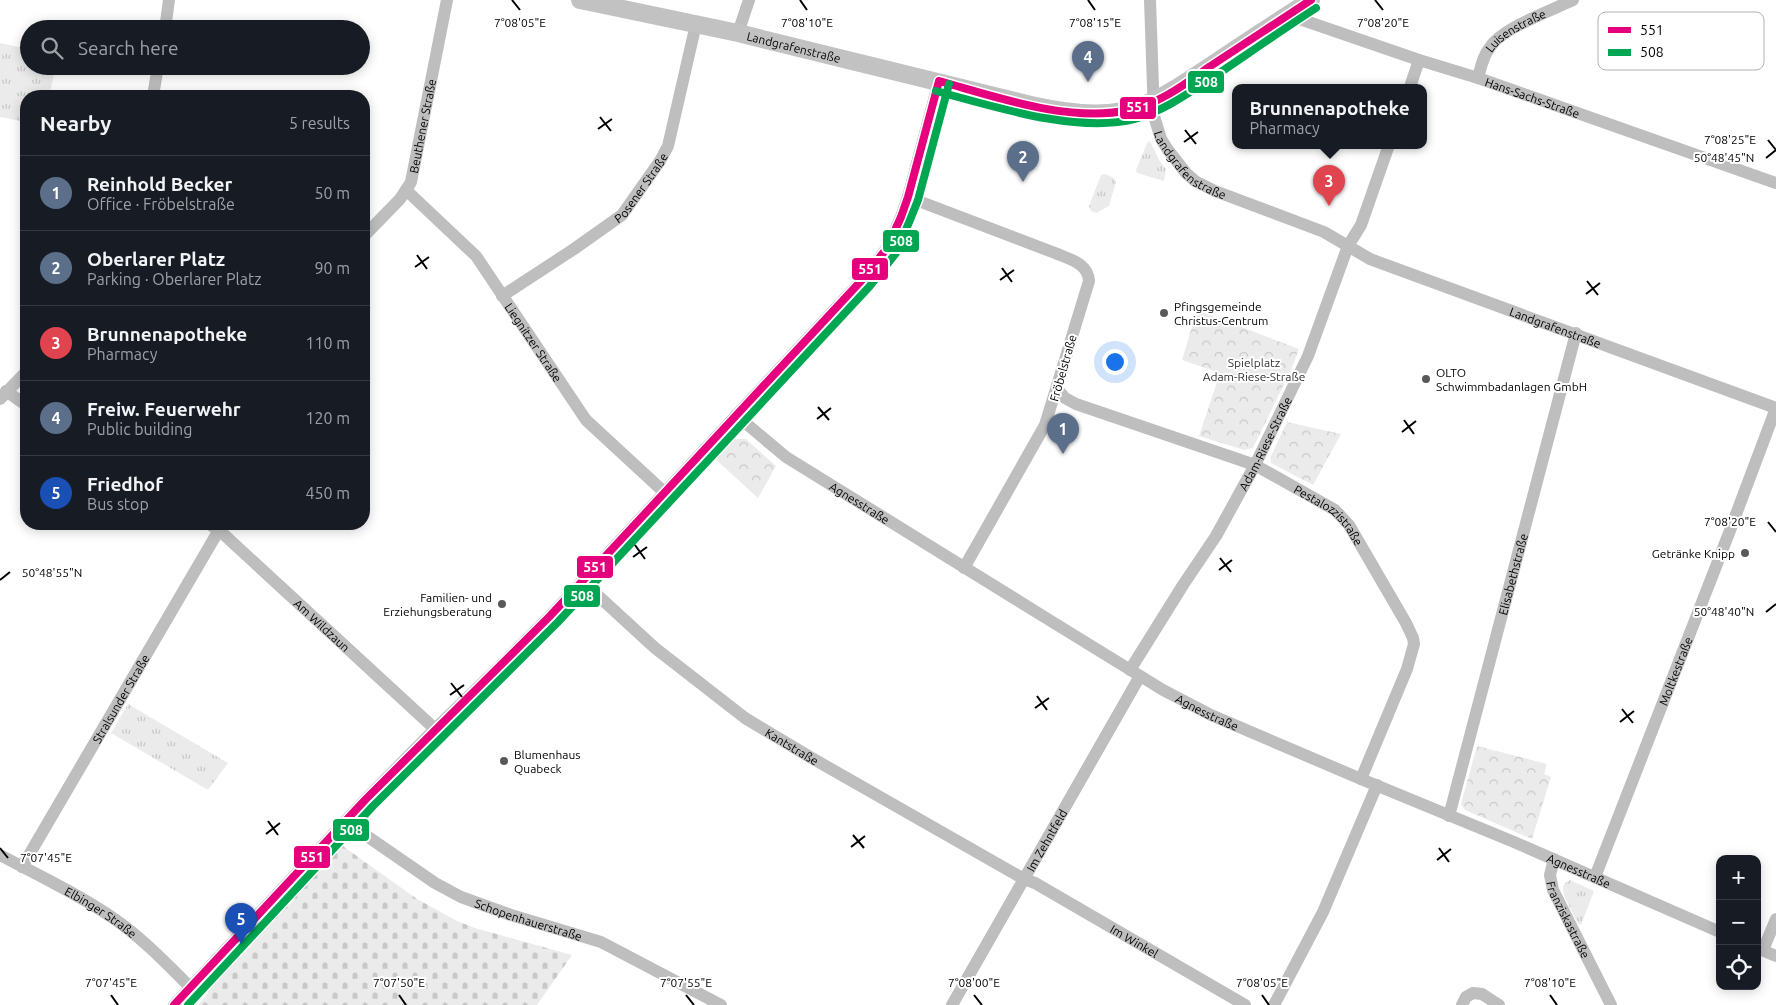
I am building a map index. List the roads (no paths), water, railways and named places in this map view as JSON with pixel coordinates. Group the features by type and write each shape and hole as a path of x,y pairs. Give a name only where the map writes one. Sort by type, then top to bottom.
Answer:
{"street":[{"path":"166,20 169,0"},
{"name":"Beuthener Straße","path":"370,229 411,182 447,0"},
{"name":"Landgrafenstraße","path":"580,0 738,33 1058,111 1119,112 1138,108 1155,100 1154,116 1161,139 1178,163 1195,181 1215,191 1324,232 1370,259 1576,333 1776,408"},
{"path":"738,33 749,0"},
{"path":"1150,0 1155,100 1311,0"},
{"name":"Luisenstraße","path":"1478,78 1485,55 1492,44 1507,32 1572,0"},
{"name":"Hans-Sachs-Straße","path":"1288,15 1478,78 1776,183"},
{"name":"Posener Straße","path":"502,296 567,254 622,215 660,161 668,146 696,24"},
{"path":"1411,84 1419,60"},
{"path":"154,90 156,75"},
{"path":"174,1005 345,821 582,581 861,281 887,248 908,197 939,81"},
{"name":"Adam-Riese-Straße","path":"1135,673 1183,585 1216,536 1255,465 1308,356 1348,246 1361,225 1388,149"},
{"name":"Liegnitzer Straße","path":"406,190 476,256 586,420 664,492"},
{"name":"Fröbelstraße","path":"908,197 1078,263 1084,268 1089,281 1046,425 964,568"},
{"name":"Elisabethstraße","path":"1449,816 1576,333"},
{"path":"20,378 3,395 20,402"},
{"name":"Pestalozzistraße","path":"1057,389 1064,398 1076,404 1255,465 1335,510 1342,517 1387,589 1413,638 1414,644 1411,660 1361,779"},
{"name":"Moltkestraße","path":"1594,877 1776,408"},
{"name":"Agnesstraße","path":"736,415 786,457 1163,690 1211,715 1554,859 1716,930"},
{"name":"Stralsunder Straße","path":"22,867 212,530"},
{"name":"Am Wildzaun","path":"217,530 434,729"},
{"name":"Kantstraße","path":"582,581 655,648 745,718 810,758 1024,879"},
{"name":"Im Zehntfeld","path":"952,1005 1024,879 1135,673"},
{"path":"1274,1005 1322,912 1377,785"},
{"name":"Schopenhauerstraße","path":"345,821 435,883 461,897 511,915 601,942 721,1005"},
{"name":"Elbinger Straße","path":"0,855 94,906 114,919 190,986"},
{"name":"Franziskastraße","path":"1554,859 1550,874 1553,890 1610,1005"},
{"name":"Im Winkel","path":"1024,879 1246,1005"},
{"path":"1761,947 1776,919"},
{"path":"1761,949 1776,956"},
{"path":"1462,1005 1466,997 1473,993 1482,994 1499,1005"}],"place":[{"name":"Freiw. Feuerwehr","path":"1088,82"},
{"name":"Oberlarer Platz","path":"1023,182"},
{"name":"Brunnenapotheke","path":"1329,206"},
{"name":"Pfingsgemeinde Christus-Centrum","path":"1164,313"},
{"name":"OLTO Schwimmbadanlagen GmbH","path":"1426,379"},
{"name":"Reinhold Becker","path":"1063,454"},
{"name":"Getränke Knipp","path":"1745,553"},
{"name":"Familien- und Erziehungsberatung","path":"502,604"},
{"name":"Blumenhaus Quabeck","path":"504,761"},
{"name":"Friedhof","path":"241,944"}],"park label":[{"name":"Spielplatz Adam-Riese-Straße","path":"1254,369"}]}
